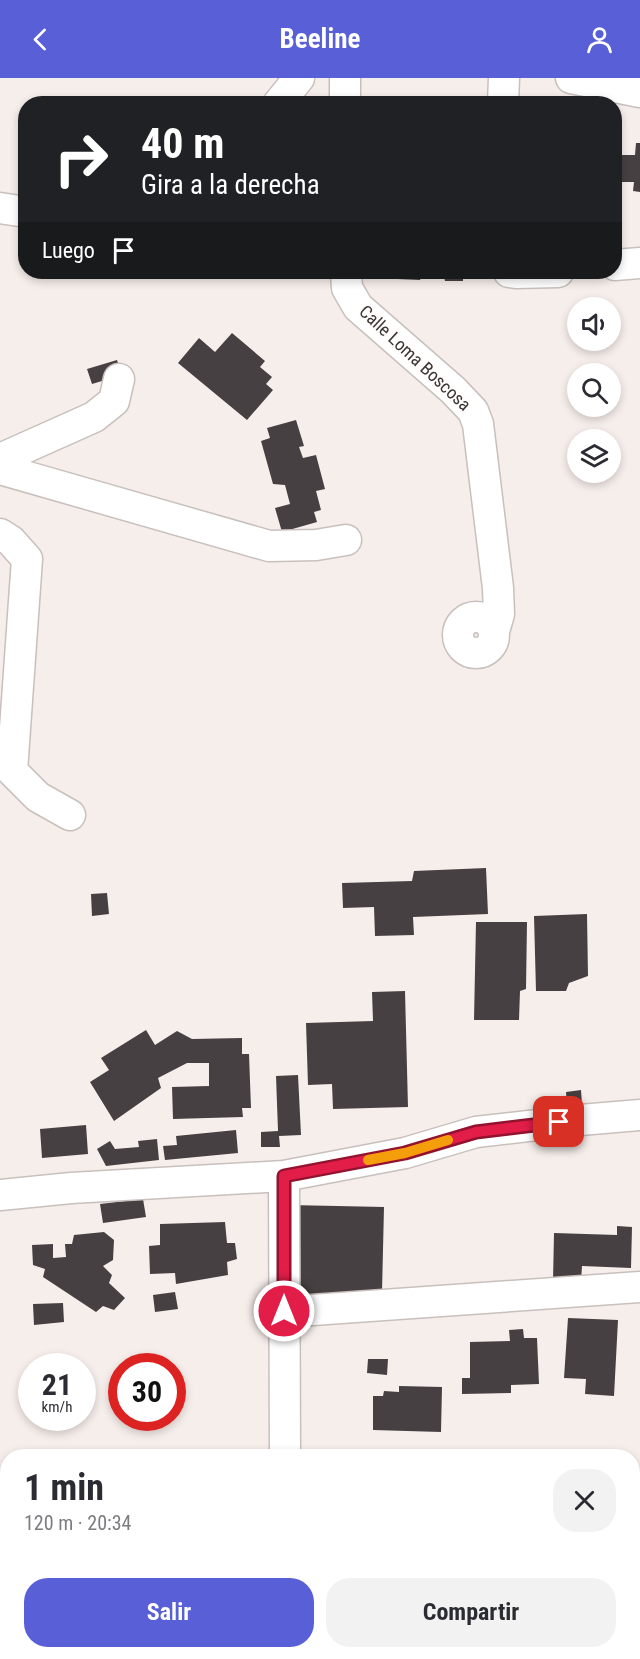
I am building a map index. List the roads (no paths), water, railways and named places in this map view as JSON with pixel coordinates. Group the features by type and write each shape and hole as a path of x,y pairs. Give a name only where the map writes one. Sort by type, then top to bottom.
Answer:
{"street":[{"path":"284,96 299,78"},
{"path":"345,78 345,96"},
{"path":"503,96 504,78"},
{"path":"571,78 640,92"},
{"path":"0,208 18,211"},
{"path":"622,264 640,263"},
{"name":"Calle Loma Boscosa","path":"346,279 347,288 358,307 453,390 473,411 478,424 498,588 486,603 483,624"},
{"path":"0,459 94,417 114,402 119,379"},
{"path":"0,468 269,546 316,545 346,540"},
{"path":"0,534 27,559 12,771 38,797 70,815"},
{"path":"0,1195 71,1188 284,1176 405,1153 476,1132 640,1115"},
{"path":"284,1176 285,1449"},
{"path":"284,1311 640,1287"}]}
